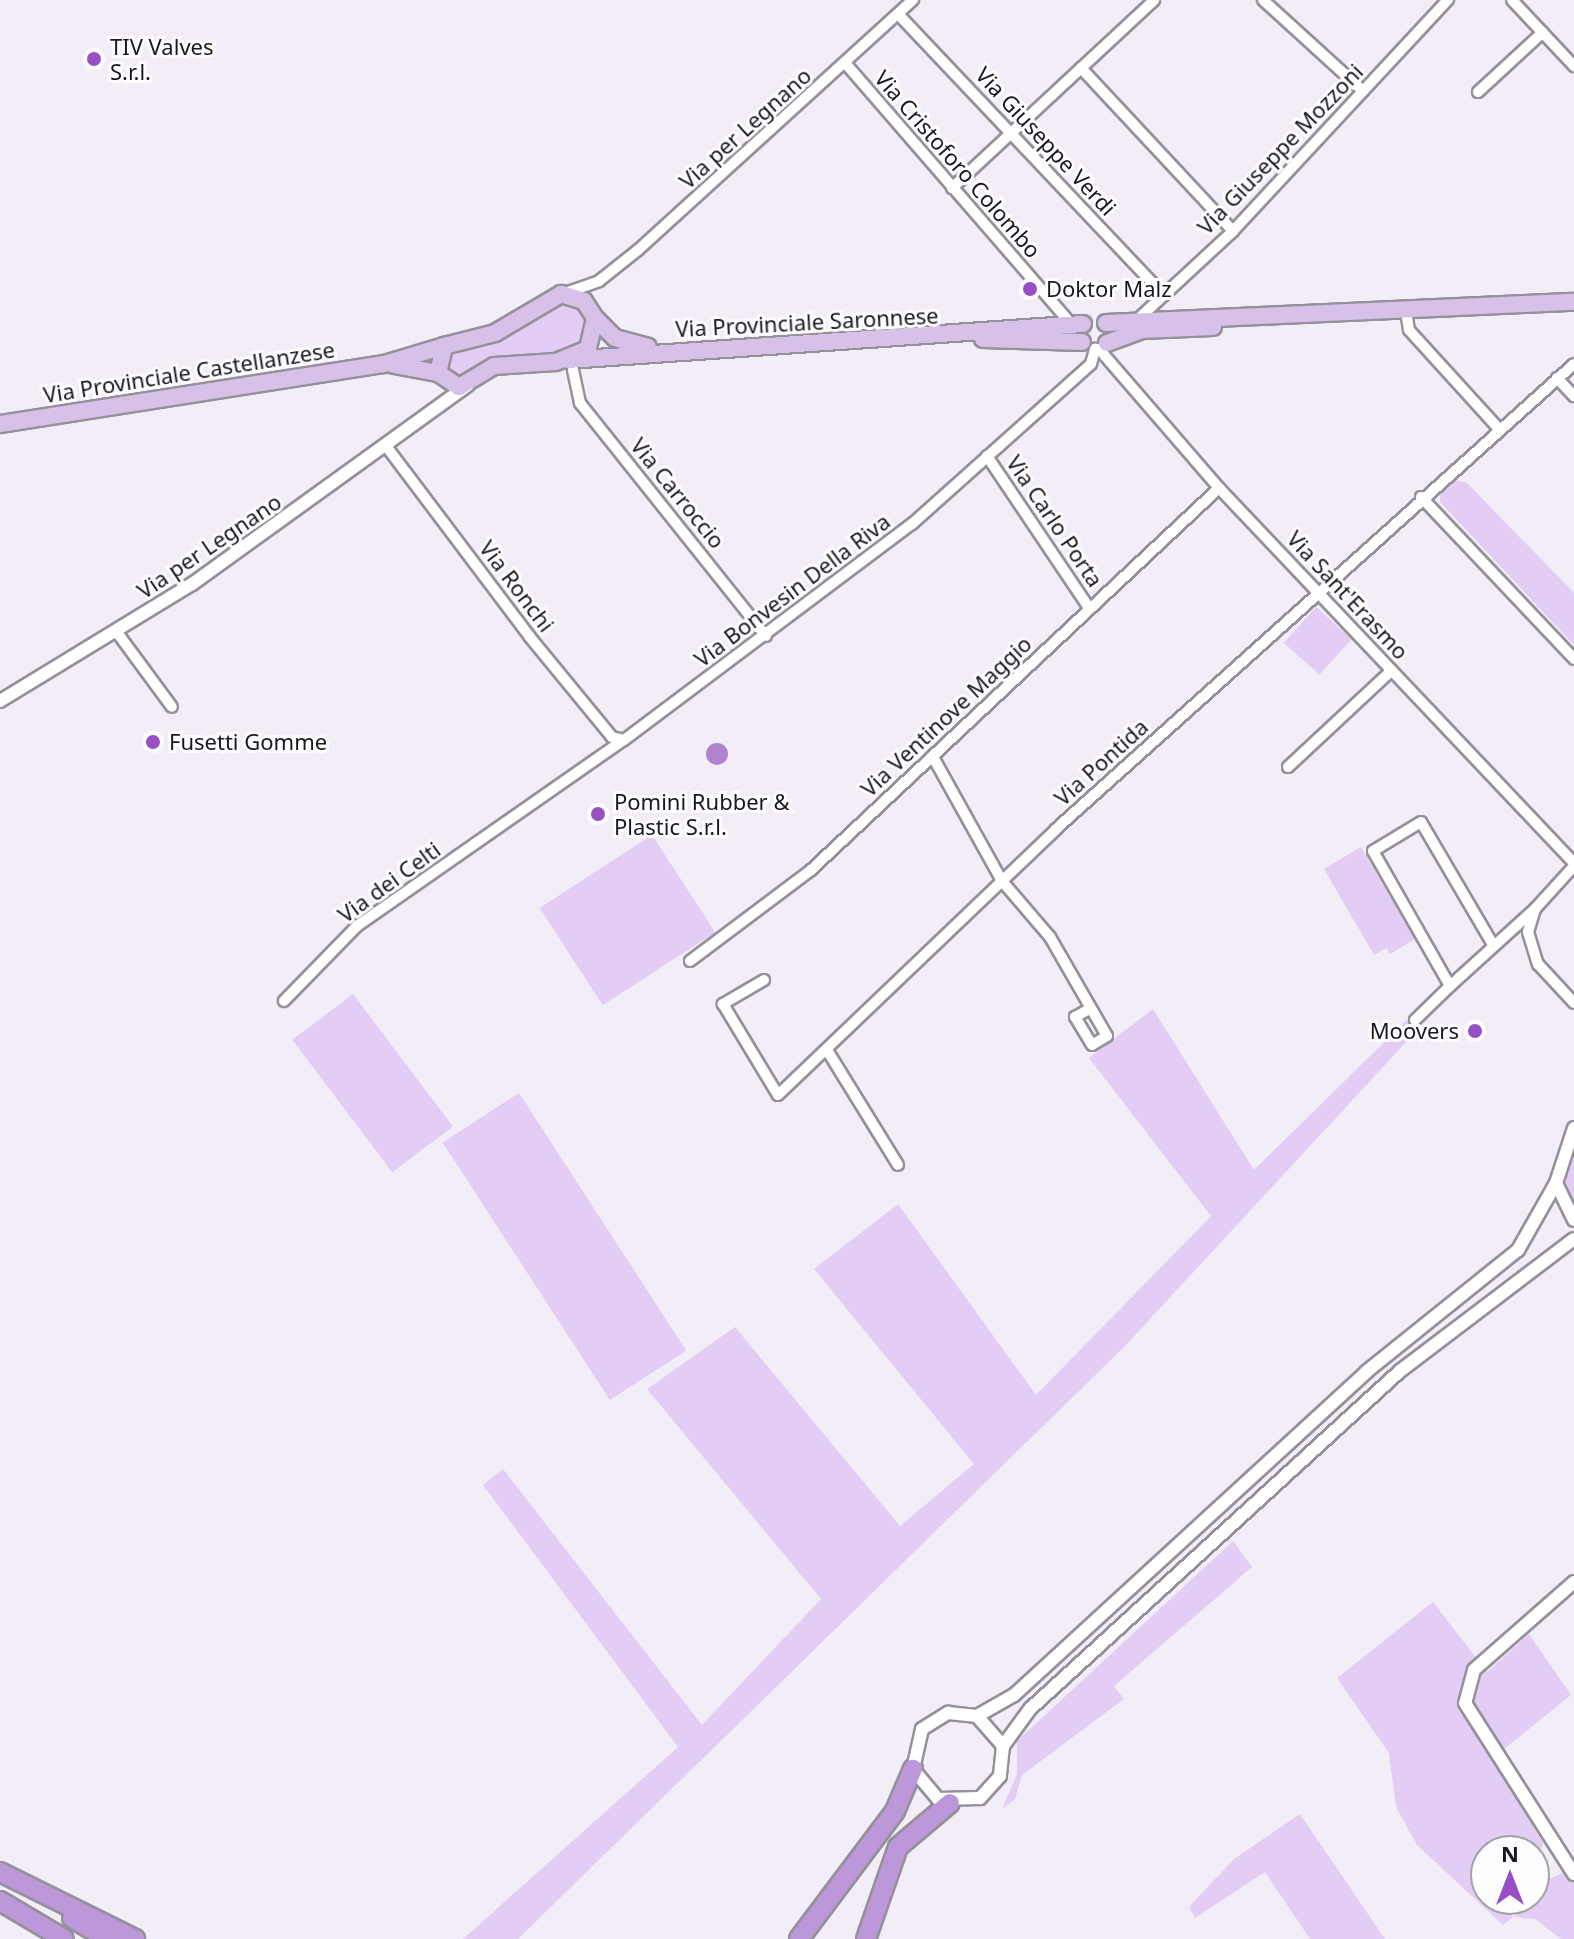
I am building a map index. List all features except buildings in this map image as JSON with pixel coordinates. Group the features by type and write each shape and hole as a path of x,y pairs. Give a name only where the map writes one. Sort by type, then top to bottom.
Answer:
{"highway":[{"path":"799,1939 895,1811 913,1769"},
{"path":"866,1939 898,1847 950,1803"},
{"path":"0,1873 108,1939"},
{"path":"0,1873 135,1939"},
{"path":"0,1901 64,1939"}],"main road":[{"name":"Via Provinciale Saronnese","path":"561,294 593,313 615,338 662,350"},
{"name":"Via Provinciale Castellanzese","path":"0,424 384,364 495,333 561,294"},
{"name":"Via Provinciale Saronnese","path":"953,337 1096,346 1142,330 1318,316 1574,302"},
{"path":"570,365 594,341 593,313"},
{"name":"Via Provinciale Saronnese","path":"469,384 494,366 570,365 662,350 953,337 1078,324 1318,316"},
{"path":"1078,324 1096,346 1106,323"},
{"path":"440,376 444,346"},
{"name":"Via Provinciale Castellanzese","path":"384,364 469,384"}],"street":[{"name":"Via per Legnano","path":"561,294 599,281 846,64 913,0"},
{"path":"952,188 1154,0"},
{"path":"1263,0 1363,91"},
{"name":"Via Giuseppe Mozzoni","path":"1136,321 1233,231 1448,0"},
{"path":"1512,0 1574,66"},
{"name":"Via Giuseppe Verdi","path":"898,14 1164,295"},
{"path":"1478,92 1543,32"},
{"name":"Via Cristoforo Colombo","path":"846,64 952,188 1078,324"},
{"path":"1081,68 1233,231"},
{"path":"593,313 599,281"},
{"path":"1406,311 1409,330 1499,429"},
{"name":"Via Bonvesin Della Riva","path":"487,836 766,636 912,524 1091,364 1096,346"},
{"name":"Via Sant'Erasmo","path":"1096,346 1219,488 1574,864"},
{"name":"Via Pontida","path":"764,980 723,1004 778,1095 1002,881 1320,593 1421,497 1574,364"},
{"name":"Via Carroccio","path":"570,365 580,403 766,636"},
{"name":"Via per Legnano","path":"430,410 443,393 440,376"},
{"path":"1557,378 1574,396"},
{"name":"Via per Legnano","path":"0,701 116,631 386,446 430,410 469,384"},
{"name":"Via Ronchi","path":"386,446 527,633 612,737 624,740"},
{"name":"Via Carlo Porta","path":"987,456 1090,609"},
{"name":"Via Ventinove Maggio","path":"690,961 784,893 1219,488"},
{"path":"1421,497 1574,659"},
{"path":"116,631 172,707"},
{"path":"1288,767 1391,671"},
{"path":"933,757 1002,881 1050,937 1091,1008"},
{"path":"1450,986 1373,851 1421,822 1492,943"},
{"name":"Via dei Celti","path":"284,1001 357,926 487,836"},
{"path":"1415,1020 1492,943 1535,909 1574,864"},
{"path":"1535,909 1531,950 1574,1003"},
{"path":"827,1050 898,1165"},
{"path":"1574,1128 1556,1183 1518,1250 1366,1372 1014,1695 977,1716 934,1719 915,1742 913,1769 927,1791 950,1803 992,1789 1003,1746 1030,1709 1400,1371 1574,1239"},
{"path":"1556,1183 1574,1220"},
{"path":"1574,1582 1474,1670 1465,1703 1574,1874"},
{"path":"977,1716 1003,1746"}],"shaded area":[{"path":"555,301 578,305 590,322 584,344 560,354 493,358 462,377 444,366 445,355 503,338"},
{"path":"1454,480 1466,482 1574,593 1574,645 1440,502 1440,491"},
{"path":"1316,607 1352,639 1320,675 1284,643"},
{"path":"717,743 725,746 728,754 725,762 717,765 709,762 706,754 709,746"},
{"path":"652,835 715,932 603,1005 540,908"},
{"path":"1361,847 1415,939 1390,954 1386,948 1374,955 1324,869"},
{"path":"353,994 453,1127 392,1172 292,1040"},
{"path":"1153,1009 1254,1170 1411,1016 1419,1028 1125,1346 518,1939 463,1939 678,1747 483,1485 503,1469 702,1725 821,1599 647,1389 735,1327 900,1526 974,1464 814,1269 898,1204 1036,1395 1211,1216 1089,1058"},
{"path":"519,1093 686,1350 610,1400 443,1143"},
{"path":"1574,1148 1574,1203 1564,1182"},
{"path":"1233,1541 1252,1567 1114,1686 1124,1699 1022,1775 1015,1799 1002,1809 1017,1774 1017,1741"},
{"path":"1433,1602 1487,1672 1529,1634 1571,1695 1493,1758 1538,1835 1470,1835 1470,1894 1417,1845 1396,1807 1389,1753 1337,1678"},
{"path":"1300,1814 1385,1939 1310,1939 1265,1872 1195,1918 1189,1907 1234,1859"},
{"path":"1562,1873 1574,1882 1574,1939 1561,1939 1535,1919 1513,1917 1550,1915 1550,1879"},
{"path":"1492,1915 1512,1915 1503,1925"}],"place":[{"name":"TIV Valves S.r.l.","path":"94,59"},
{"name":"Doktor Malz","path":"1030,289"},
{"name":"Fusetti Gomme","path":"153,742"},
{"name":"Pomini Rubber & Plastic S.r.l.","path":"598,814"},
{"name":"Moovers","path":"1475,1031"}]}
